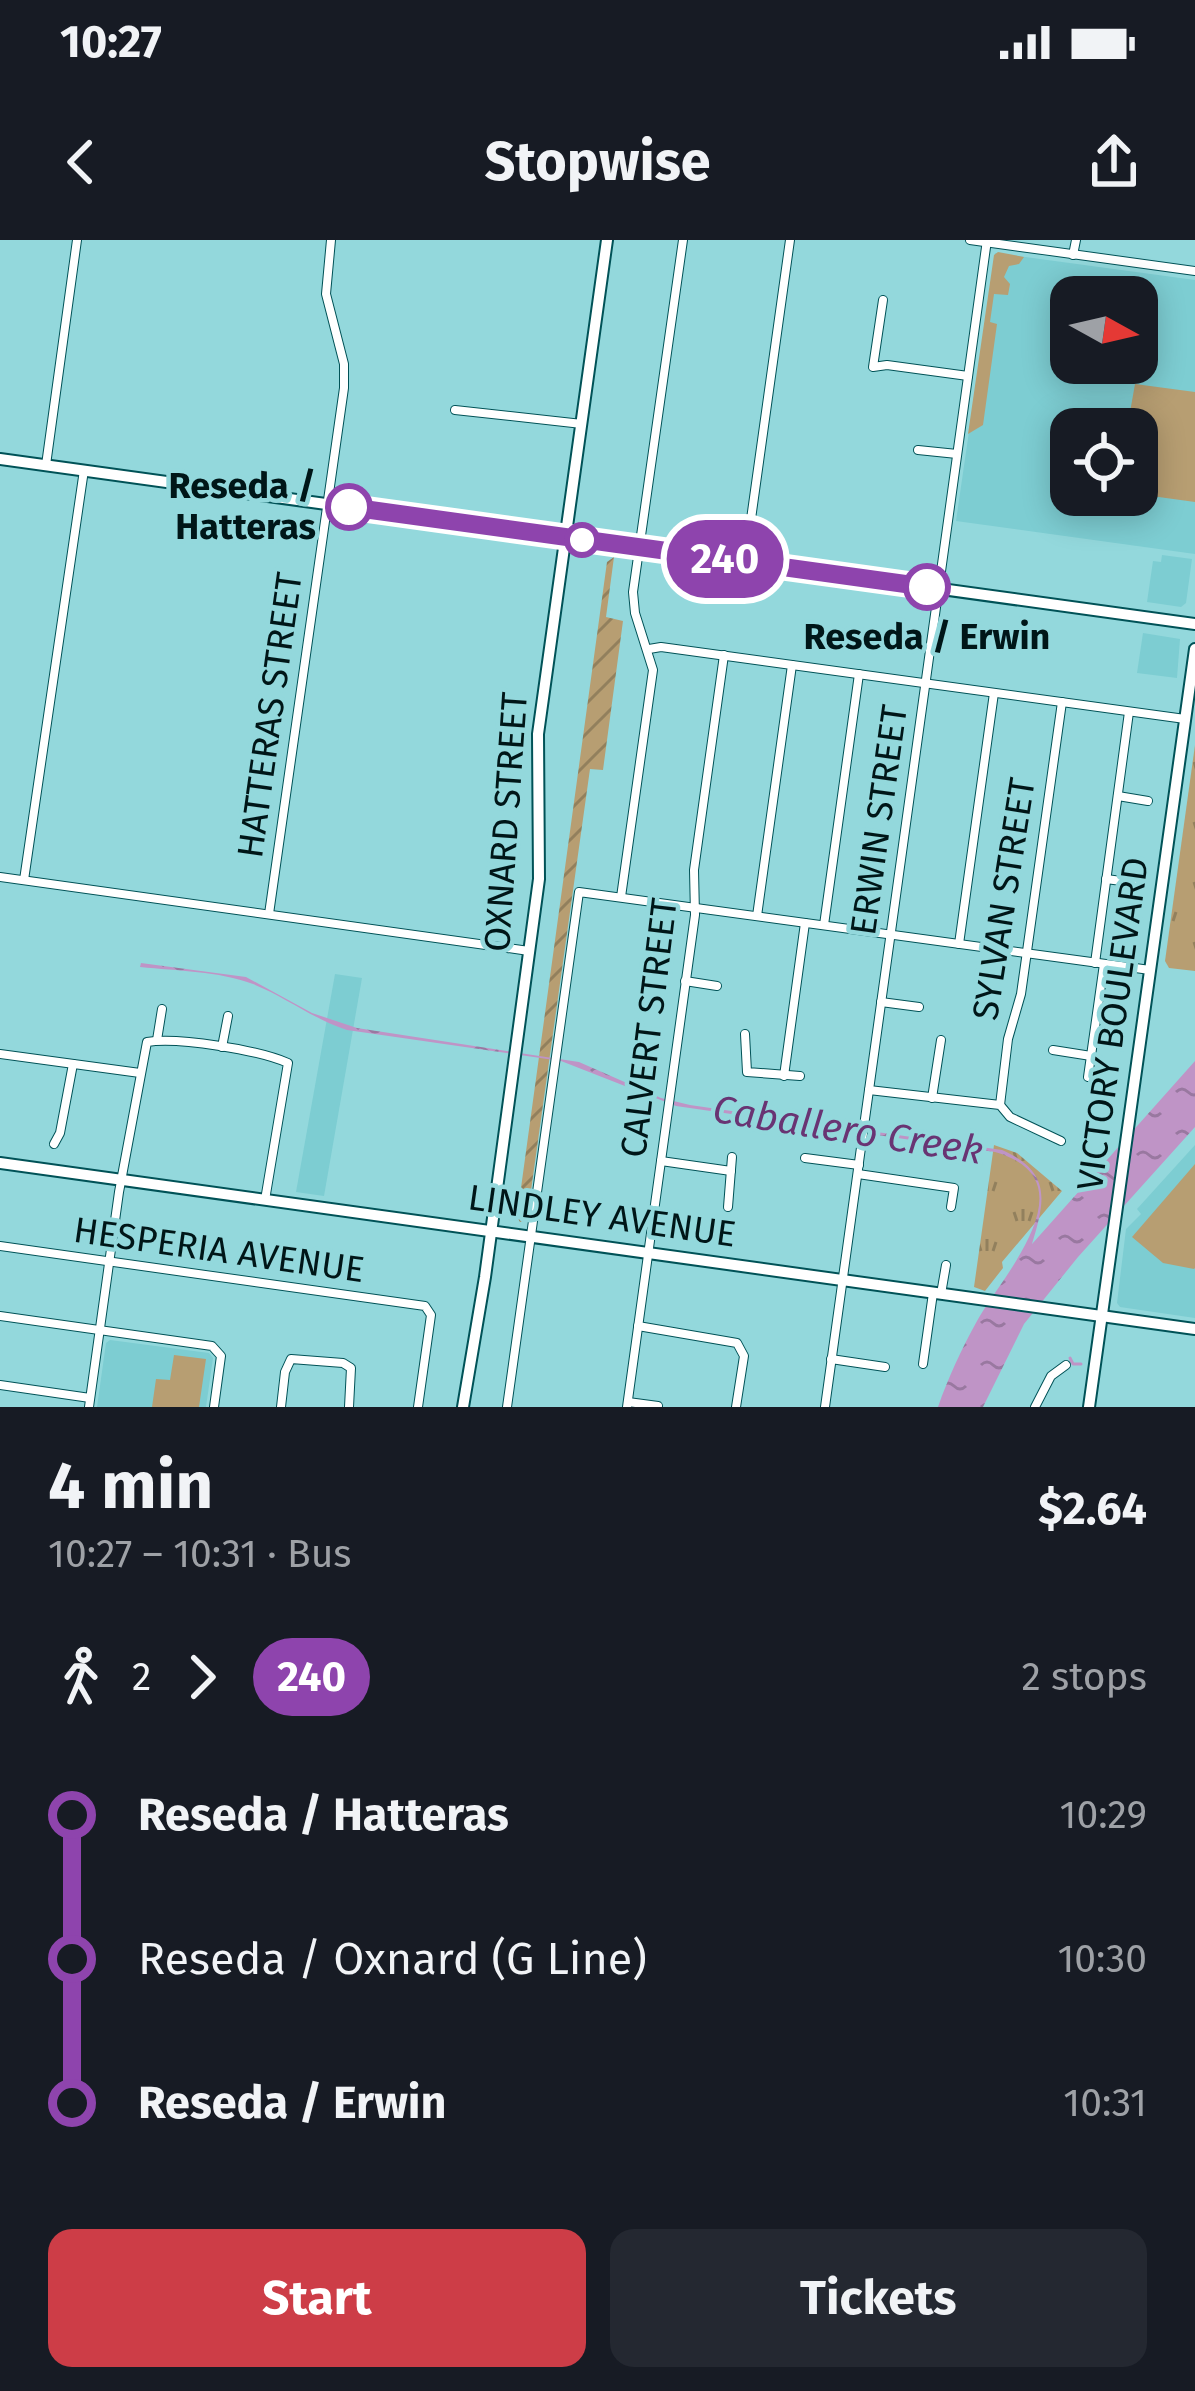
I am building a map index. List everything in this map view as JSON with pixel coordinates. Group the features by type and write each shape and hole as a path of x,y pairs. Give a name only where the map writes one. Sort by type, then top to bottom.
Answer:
{"main road":[{"name":"OXNARD STREET","path":"463,1407 540,865 538,734 607,240"},
{"path":"0,459 1195,624"},
{"name":"VICTORY BOULEVARD","path":"1089,1407 1195,649"},
{"name":"LINDLEY AVENUE","path":"0,1163 1195,1329"}],"street":[{"path":"46,465 77,240"},
{"name":"HATTERAS STREET","path":"268,914 345,374 326,294 332,240"},
{"path":"621,897 653,670 634,605 639,548 682,240"},
{"path":"745,562 790,240"},
{"path":"970,240 1195,272"},
{"path":"1073,255 1076,240"},
{"name":"ERWIN STREET","path":"825,1407 987,241"},
{"path":"883,300 874,367 968,376"},
{"path":"455,410 582,424"},
{"path":"918,450 957,454"},
{"path":"24,880 84,470"},
{"path":"649,649 662,646 1185,719"},
{"name":"CALVERT STREET","path":"627,1404 686,981 695,908 694,870 724,655"},
{"path":"757,916 792,664"},
{"path":"824,926 859,674"},
{"path":"959,944 994,692"},
{"name":"SYLVAN STREET","path":"1000,1105 1008,1039 1022,994 1062,702"},
{"path":"1088,1077 1106,878 1129,712"},
{"path":"1118,796 1148,801"},
{"path":"0,877 529,951"},
{"path":"1106,878 1137,883"},
{"path":"507,1407 579,892 1150,970"},
{"path":"784,1076 805,923"},
{"path":"686,981 717,986"},
{"path":"881,1002 919,1007"},
{"path":"0,1385 89,1403 140,1073 162,1010"},
{"path":"223,1048 228,1016"},
{"path":"745,1034 747,1072 800,1076"},
{"path":"932,1099 940,1040"},
{"path":"152,1041 223,1048 288,1063 265,1199"},
{"path":"1053,1050 1091,1056"},
{"path":"0,1054 140,1073"},
{"path":"55,1144 73,1064"},
{"path":"869,1090 1000,1105 1010,1117 1061,1141"},
{"path":"728,1207 732,1156"},
{"path":"805,1158 954,1188 951,1207"},
{"path":"660,1161 731,1171"},
{"name":"HESPERIA AVENUE","path":"0,1246 429,1309 418,1407"},
{"path":"923,1364 946,1265"},
{"path":"0,1316 218,1349 214,1407"},
{"path":"638,1326 730,1340 741,1347 744,1362 736,1407"},
{"path":"281,1407 291,1359 348,1365 354,1374 349,1407"},
{"path":"831,1359 884,1367"},
{"path":"1035,1407 1052,1376 1066,1365"},
{"path":"627,1404 658,1406"}],"shaded area":[{"path":"995,253 1195,280 1195,554 956,521"},
{"path":"1162,555 1192,559 1186,603 1181,607 1147,602 1153,561 1161,562"},
{"path":"1143,633 1180,639 1177,678 1137,673"},
{"path":"335,974 362,978 324,1196 296,1192"},
{"path":"1195,1145 1195,1318 1120,1307 1126,1229 1141,1214 1137,1209"},
{"path":"110,1340 209,1353 213,1358 206,1407 97,1407"}],"green space":[{"path":"994,255 1024,257 1009,266 1004,277 1010,284 1008,295 994,294 990,322 997,324 983,425 968,434"},
{"path":"1135,384 1195,392 1195,502 1158,497 1158,408 1131,408"},
{"path":"614,557 606,617 623,621 603,770 590,769 527,1219 520,1222 517,1217 607,562"},
{"path":"1195,745 1195,971 1169,968 1165,961"},
{"path":"994,1145 1017,1153 1062,1191 1002,1262 1003,1268 985,1291 974,1287"},
{"path":"1195,1164 1194,1269 1163,1263 1132,1237"},
{"path":"174,1355 206,1359 199,1407 152,1407 156,1379 170,1380"}],"water":[{"name":"Caballero Creek","path":"141,963 246,977 312,1013 357,1028 579,1062 661,1098 690,1105 1002,1150 1030,1168 1041,1189 1040,1214 1032,1244 1195,1061 1195,1127 1024,1324 983,1407 938,1407 971,1331 1032,1230 1039,1206 1037,1184 1023,1165 995,1152 676,1106 561,1061 347,1030 323,1020 253,984 212,974 140,967"}],"waterway":[{"path":"1070,1358 1073,1364 1081,1364"}],"bus line":[{"name":"240","path":"349,507 927,587"}],"place":[{"name":"Reseda / Hatteras","path":"349,507"},
{"name":"Reseda / Erwin","path":"927,587"}]}
